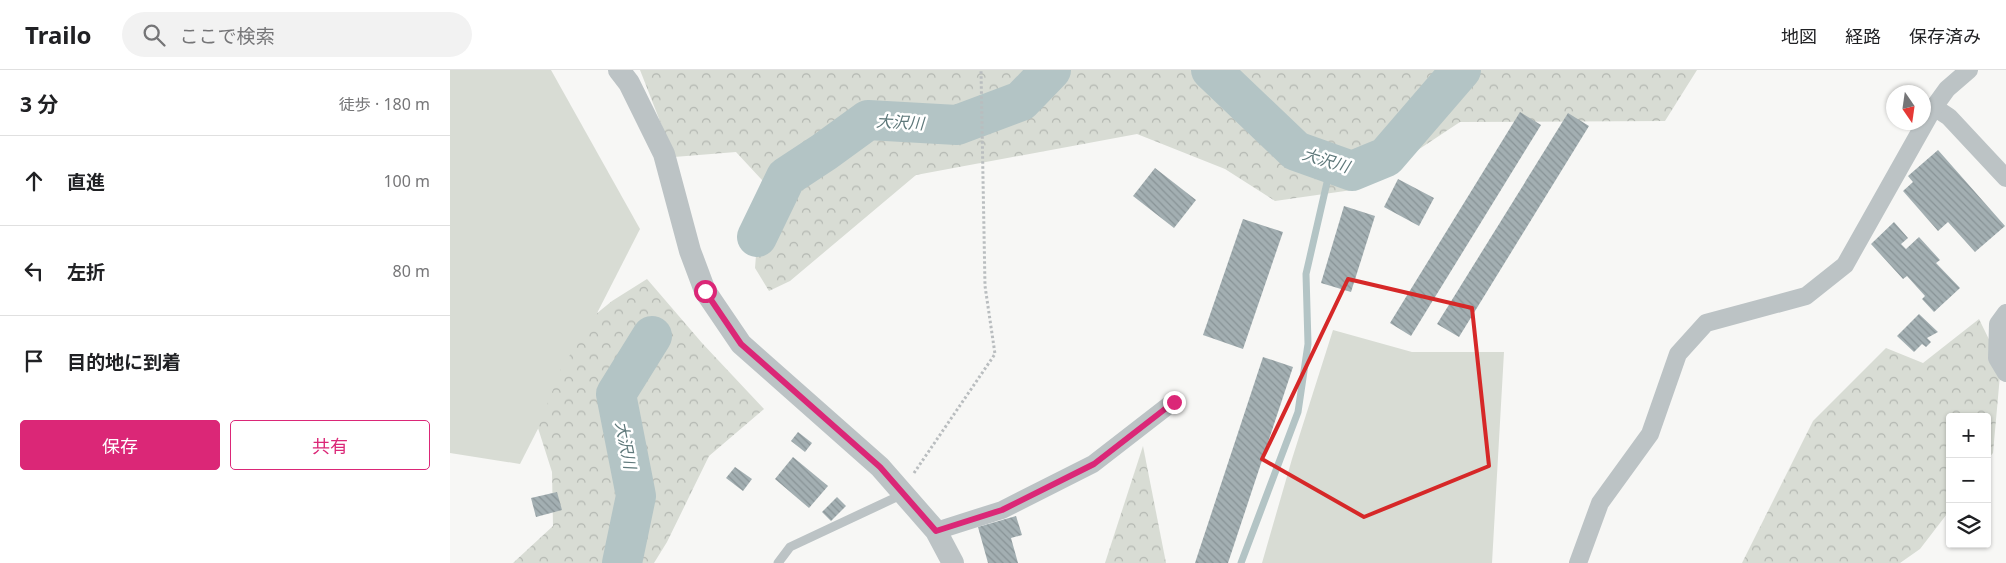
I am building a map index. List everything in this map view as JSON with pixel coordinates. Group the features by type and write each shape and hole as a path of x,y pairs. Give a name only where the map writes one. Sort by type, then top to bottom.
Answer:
{"street":[{"path":"619,70 629,83 664,154 690,251 705,291 710,299 741,344 880,467 936,531 953,563"},
{"path":"1578,563 1600,503 1650,434 1678,354 1706,323 1806,296 1845,265 1934,107 1947,89 1969,70"},
{"path":"1934,107 1949,117 2006,178"},
{"path":"2006,313 1998,324 1997,358 2006,373"},
{"path":"936,531 1002,510 1094,464 1174,402"}],"lane":[{"path":"778,563 790,547 904,494"}],"path":[{"path":"904,494 916,470 995,354 985,286 981,172 981,70"}],"highlighted area":[{"path":"1348,279 1472,308 1489,466 1364,517 1262,459"}],"green space":[{"path":"450,70 551,70 640,229 520,464 450,453"},
{"path":"640,70 1697,70 1665,121 1460,122 1359,189 1275,201 1225,169 1137,134 916,175 790,281 769,291 755,268 762,180 736,152 674,157"},
{"path":"647,279 702,343 764,409 709,456 667,542 654,563 513,563 553,526 552,472 538,428 561,369 596,314 612,301"},
{"path":"1979,319 2001,364 1993,453 1991,455 1991,413 1946,413 1946,515 1920,549 1900,563 1742,563 1813,421 1886,348 1923,363"},
{"path":"1333,330 1412,352 1504,352 1492,563 1262,563 1292,459"},
{"path":"1143,446 1166,563 1105,563"}],"building":[{"path":"1520,112 1541,125 1411,336 1390,323"},
{"path":"1568,113 1589,126 1459,337 1437,324"},
{"path":"1938,150 2005,226 1975,252 1948,222 1938,231 1903,191 1913,182 1908,176"},
{"path":"1155,168 1196,200 1174,228 1133,196"},
{"path":"1398,179 1434,198 1419,226 1384,207"},
{"path":"1344,206 1375,216 1351,292 1321,283"},
{"path":"1243,219 1283,232 1243,349 1203,335"},
{"path":"1894,222 1908,238 1901,244 1906,249 1919,237 1940,260 1936,263 1960,288 1934,312 1922,299 1925,296 1907,276 1903,279 1871,244"},
{"path":"1919,314 1938,332 1927,338 1931,342 1926,347 1922,344 1914,352 1897,336"},
{"path":"1263,357 1293,367 1228,563 1195,563"},
{"path":"798,432 812,443 805,452 791,441"},
{"path":"793,457 828,486 809,508 775,479"},
{"path":"735,467 752,479 743,491 726,478"},
{"path":"557,492 562,510 536,517 531,498"},
{"path":"837,497 846,506 831,521 822,512"},
{"path":"1016,516 1022,535 1011,538 1018,563 988,563 978,527"}],"waterway":[{"name":"大沢川","path":"757,237 786,177 868,120 957,125 1021,101 1051,70"},
{"name":"大沢川","path":"1211,70 1296,151 1352,171 1386,157 1461,70"},
{"path":"1241,563 1298,412 1308,344 1306,274 1331,165"},
{"name":"大沢川","path":"622,563 636,496 616,394 652,336"}],"route":[{"path":"705,291 741,344 880,467 936,531 1002,510 1094,464 1174,402"}]}
